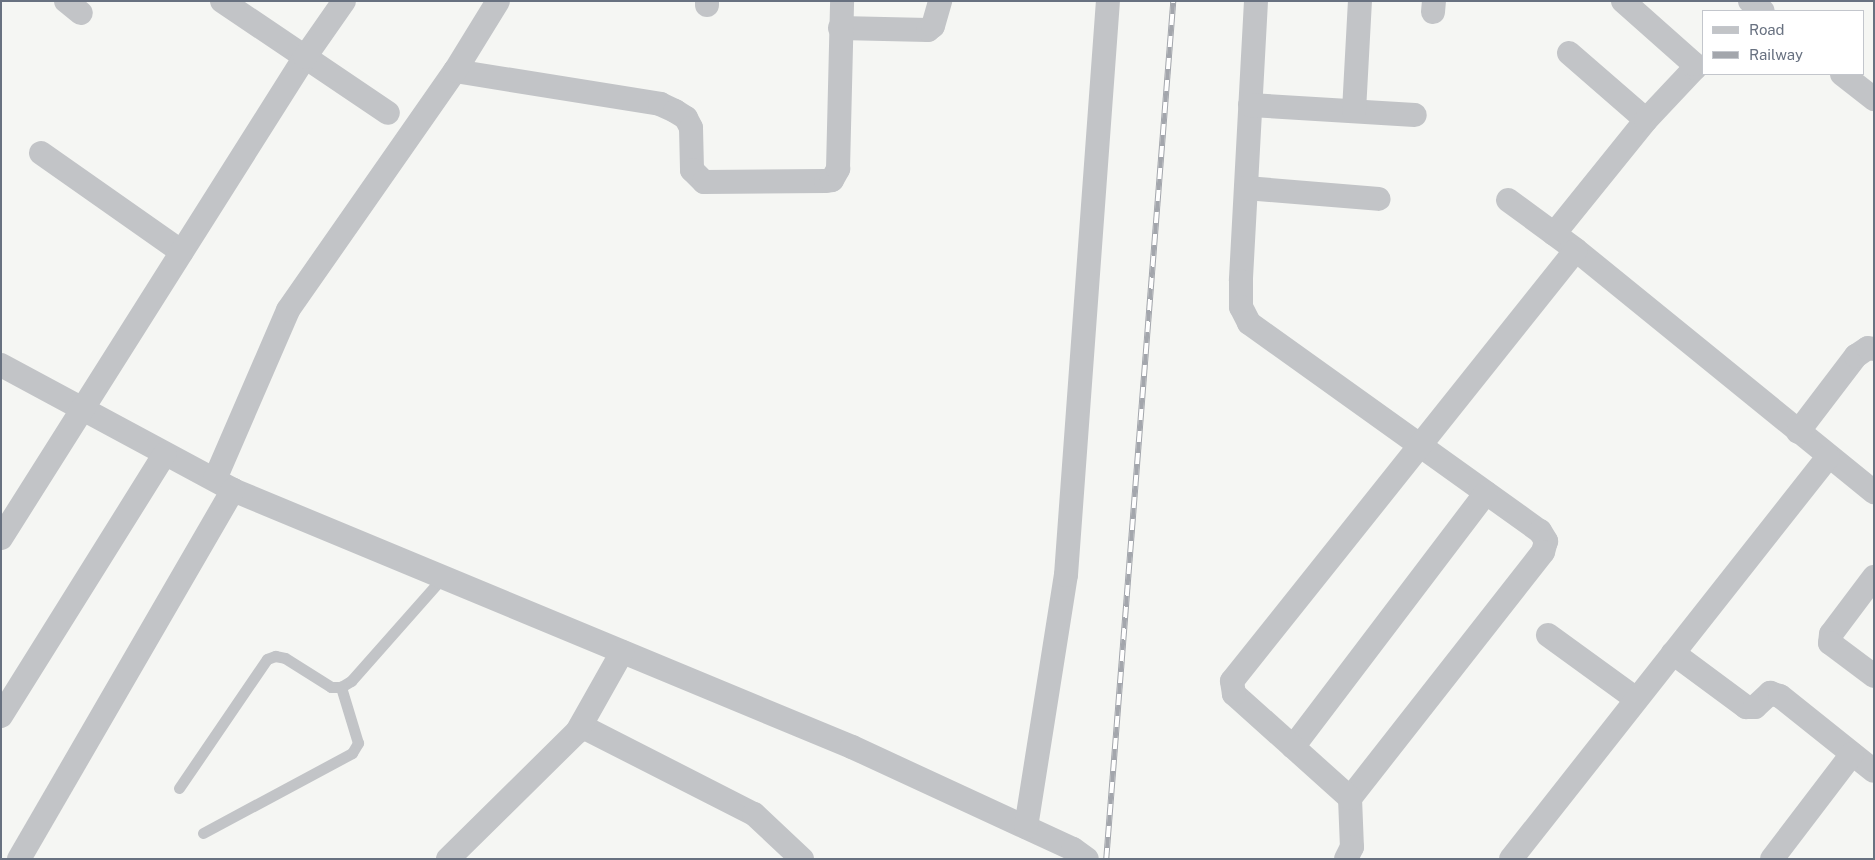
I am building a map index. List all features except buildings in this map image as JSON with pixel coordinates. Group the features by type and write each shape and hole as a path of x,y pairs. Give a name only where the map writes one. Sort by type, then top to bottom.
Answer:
{"street":[{"path":"222,1 388,113"},
{"path":"1,538 304,57 344,1"},
{"path":"18,859 224,484 288,310 455,71 498,1"},
{"path":"455,71 660,104 686,118 691,128 692,170 704,182 832,180 838,169 842,1"},
{"path":"840,28 928,30 933,26 940,1"},
{"path":"1026,827 1066,575 1108,1"},
{"path":"1256,1 1241,290 1241,307 1249,324 1540,531 1546,541 1543,552 1350,798 1352,847 1346,859"},
{"path":"1354,111 1360,1"},
{"path":"1554,234 1646,120 1693,72 1694,64 1623,1"},
{"path":"1750,1 1762,10"},
{"path":"1569,53 1646,120"},
{"path":"1843,75 1874,99"},
{"path":"1250,105 1415,115"},
{"path":"41,153 182,252"},
{"path":"1246,188 1379,199"},
{"path":"1508,200 1576,250 1828,457 1874,492"},
{"path":"1350,798 1234,694 1232,681 1576,250"},
{"path":"1798,432 1856,356 1868,348 1874,349"},
{"path":"3,370 224,484 852,747 1026,827 1087,859"},
{"path":"1,716 165,454"},
{"path":"1511,859 1828,457"},
{"path":"1293,747 1486,493"},
{"path":"1874,577 1831,634 1830,643 1874,676"},
{"path":"1548,635 1636,699"},
{"path":"448,859 581,726 622,652"},
{"path":"1673,653 1746,708 1755,707 1770,693 1780,696 1874,771"},
{"path":"581,726 754,814 802,859"},
{"path":"1772,859 1852,754"}],"lane":[{"path":"179,788 266,659 275,656 285,658 331,687 341,687 350,681 443,577"},
{"path":"203,833 352,753 358,743 341,687"}],"railway":[{"path":"1106,859 1173,1"}]}
